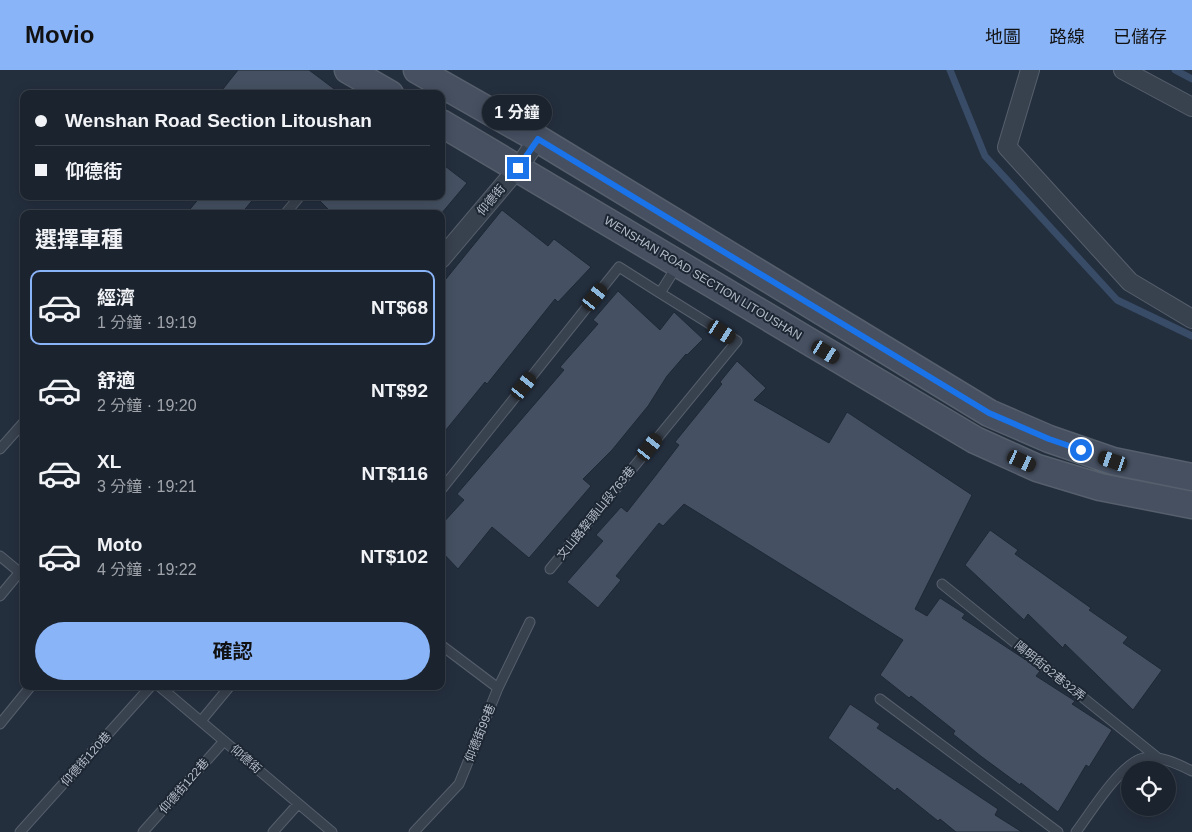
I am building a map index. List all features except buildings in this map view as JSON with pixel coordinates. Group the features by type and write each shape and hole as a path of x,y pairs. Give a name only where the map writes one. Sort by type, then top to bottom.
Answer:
{"main road":[{"path":"348,70 383,90"},
{"path":"417,70 538,139 989,413 1049,439 1113,461 1192,477"},
{"name":"WENSHAN ROAD SECTION LITOUSHAN","path":"445,125 975,440 1046,471 1100,487 1192,505"}],"street":[{"path":"1030,70 1007,147 1130,282 1192,319"},
{"path":"1123,70 1192,107"},
{"name":"仰德街","path":"445,255 518,168 538,139"}],"lane":[{"path":"289,210 297,200"},
{"path":"445,485 619,267 660,293 678,264"},
{"name":"文山路犂頭山段763巷","path":"550,569 737,341 660,293"},
{"path":"0,449 20,426"},
{"path":"0,556 20,570"},
{"path":"0,596 20,573"},
{"name":"陽明街62巷32弄","path":"942,584 1158,758 1192,771"},
{"name":"仰德街99巷","path":"414,832 459,784 498,688 530,622"},
{"path":"445,648 498,688"},
{"path":"0,724 28,690"},
{"name":"仰德街120巷","path":"20,832 147,690"},
{"name":"仰德街","path":"164,690 332,832"},
{"path":"201,721 227,690"},
{"path":"880,699 1058,832"},
{"name":"仰德街122巷","path":"143,832 224,740"},
{"path":"1076,832 1112,783 1127,768 1141,759 1158,758"},
{"path":"273,832 298,804"}],"waterway":[{"path":"950,70 985,156 1117,300 1192,336"},
{"path":"1175,70 1192,79"}],"route":[{"path":"518,168 538,139 989,413 1049,439 1081,450"}]}
